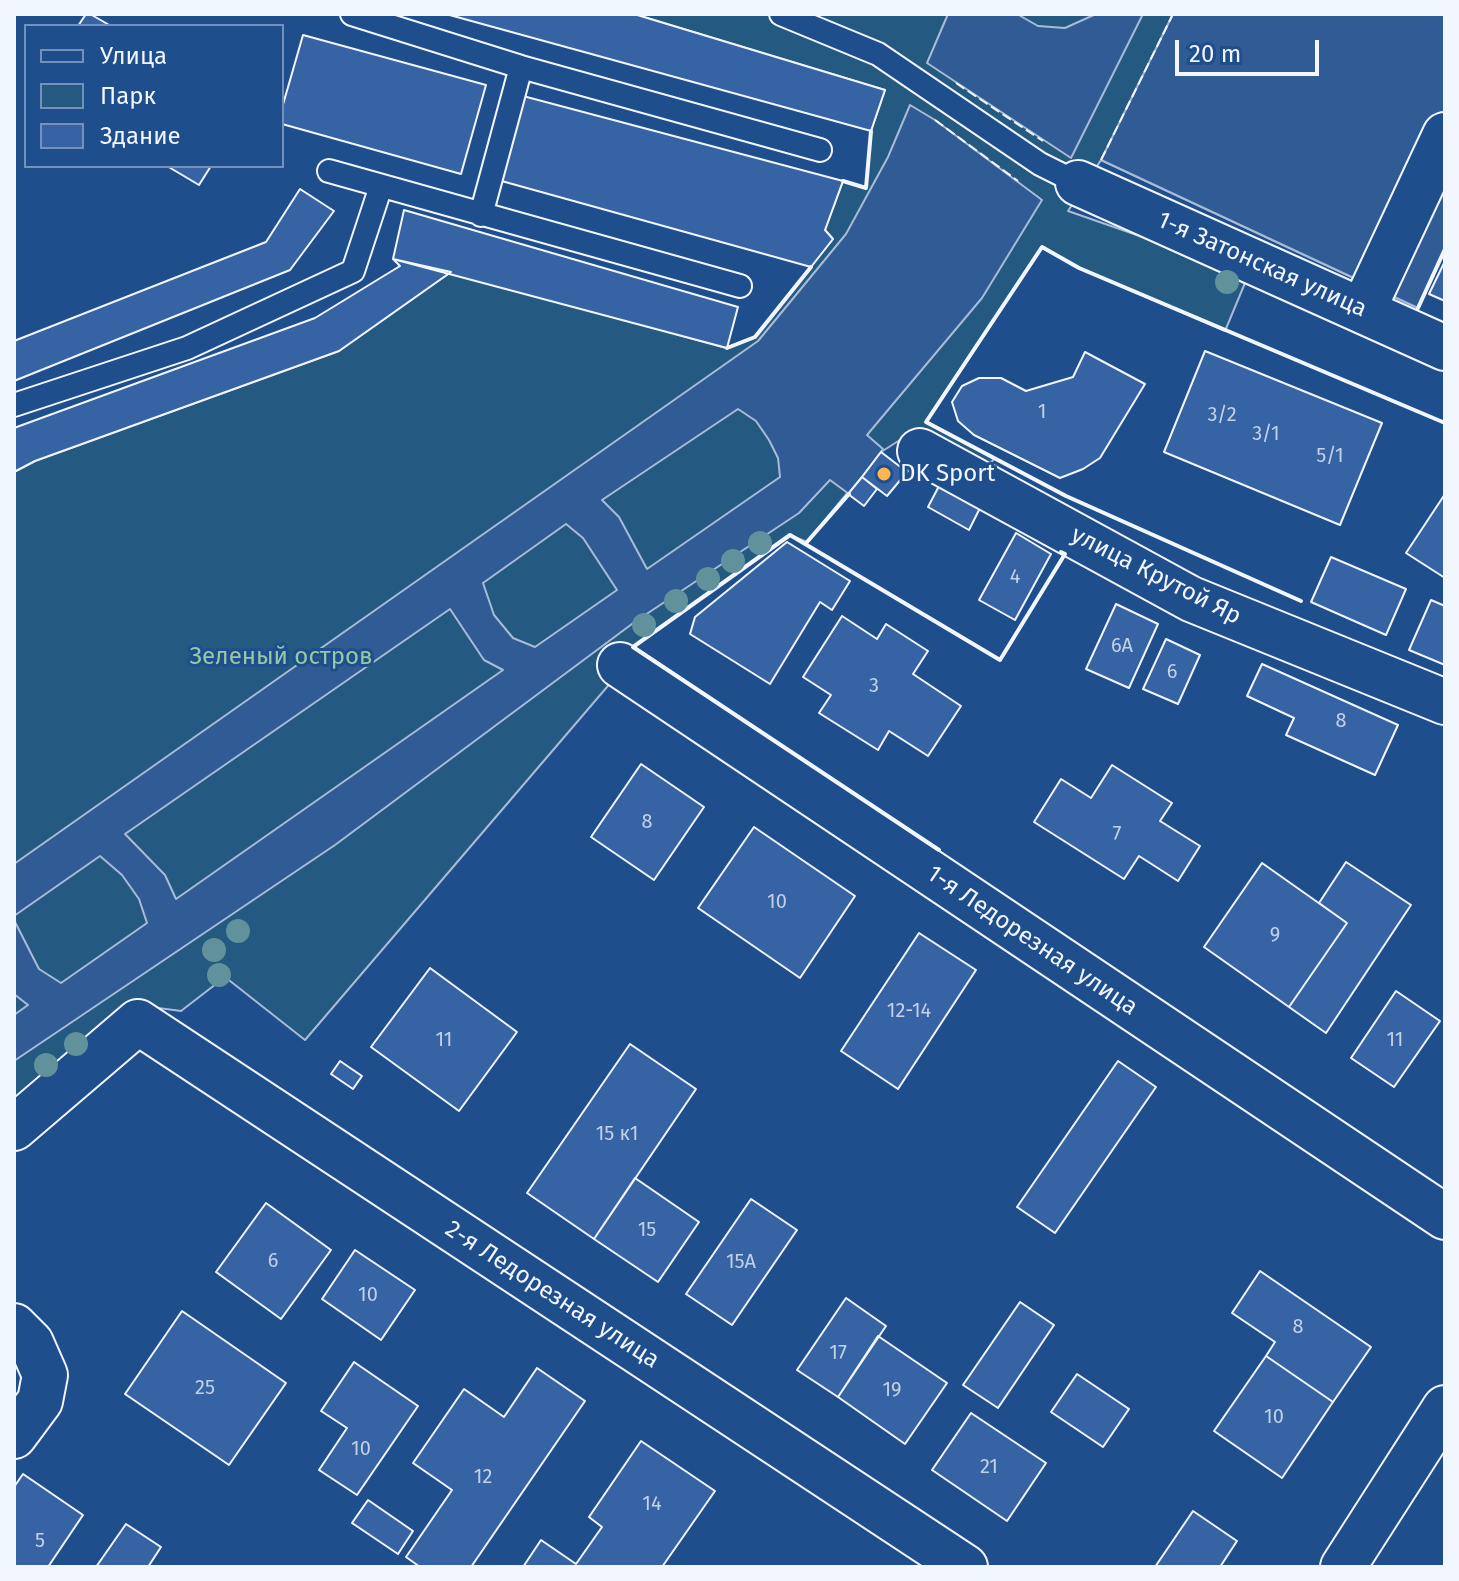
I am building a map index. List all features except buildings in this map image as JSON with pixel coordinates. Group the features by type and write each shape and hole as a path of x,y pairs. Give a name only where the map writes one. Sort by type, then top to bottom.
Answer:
{"street":[{"path":"1363,310 1445,135"},
{"name":"1-я Затонская улица","path":"1078,183 1445,348"},
{"name":"улица Крутой Яр","path":"920,451 1191,599 1445,702"},
{"name":"1-я Ледорезная улица","path":"620,665 1445,1217"},
{"name":"2-я Ледорезная улица","path":"14,1128 138,1022 965,1567"},
{"path":"14,1326 31,1343 45,1375 40,1401 14,1436"},
{"path":"1343,1567 1445,1408"}],"lane":[{"path":"352,14 521,67 820,150"},
{"path":"781,14 878,54 1040,164 1078,183"},
{"path":"481,215 521,67"},
{"path":"329,171 740,286"},
{"path":"14,405 187,348 353,271 381,186"}],"green space":[{"name":"Зеленый остров","path":"634,14 1445,14 1445,249 1418,308 1101,160 1068,211 1154,241 1245,283 1225,331 1079,268 1042,247 927,422 994,459 981,474 911,433 881,452 807,542 790,535 634,646 613,680 305,1040 225,977 181,1011 143,1006 14,1113 14,472 35,461 339,351 451,272 726,348 755,337 833,239 825,230 843,181 866,188 871,131 885,90"}],"shaded area":[{"path":"948,14 1017,14 1038,26 1065,28 1096,14 1143,14 1071,158 927,63"},
{"path":"1173,14 1445,14 1445,249 1418,308 1101,160"},
{"path":"910,105 935,120 1042,200 982,298 867,435 883,449 849,494 830,480 799,513 636,621 335,845 14,1061 14,1015 28,1005 14,994 14,920 39,969 61,983 147,923 139,899 122,875 100,856 14,916 14,864 758,341 846,234 888,157","holes":["738,409 756,421 769,440 778,458 780,477 647,569 619,517 602,500","566,524 583,538 617,590 535,647 513,638 494,615 483,583","450,609 484,660 503,670 176,899 165,875 125,834"]}],"fence":[{"path":"1101,160 1173,14"},
{"path":"956,83 1043,141"},
{"path":"935,120 1018,181"}],"wall":[{"path":"843,181 866,188 871,131"},
{"path":"1301,601 1066,496 926,422 1042,247 1079,268 1445,423"},
{"path":"1418,308 1445,249"},
{"path":"727,348 755,337 811,267"},
{"path":"807,542 849,494"},
{"path":"939,850 633,647 790,535 1000,660 1065,554 1061,552"}],"place":[{"name":"DK Sport","path":"884,474"}]}
